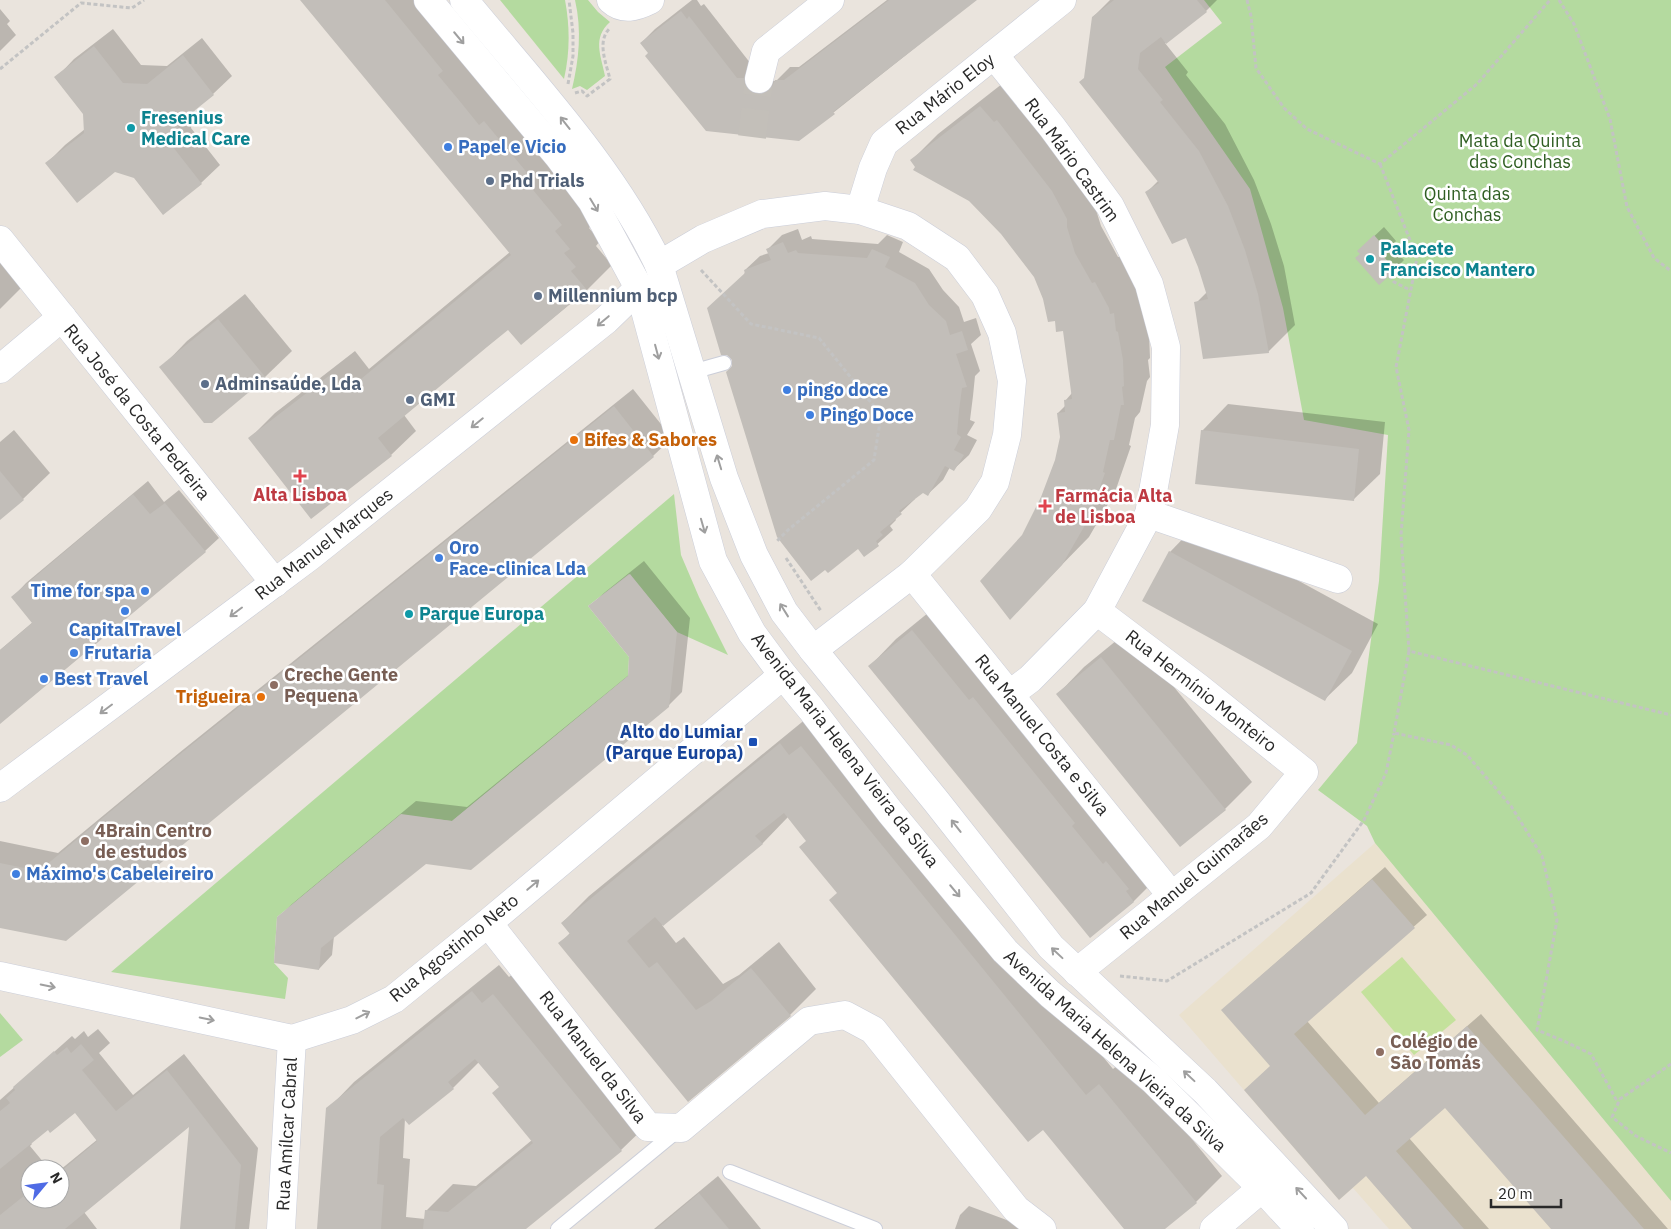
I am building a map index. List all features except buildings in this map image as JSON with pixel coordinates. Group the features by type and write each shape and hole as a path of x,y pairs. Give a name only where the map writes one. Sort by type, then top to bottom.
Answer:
{"street":[{"name":"Avenida Maria Helena Vieira da Silva","path":"428,0 559,157 592,201 639,288 713,561 752,632 782,675 811,709 890,812 1005,951 1050,994 1153,1080 1262,1188 1300,1229"},
{"name":"Avenida Maria Helena Vieira da Silva","path":"464,0 609,179 645,237 659,266 724,478 754,555 784,612 1051,947 1205,1091 1334,1229"},
{"path":"612,13 615,4 629,8 650,0"},
{"path":"758,79 766,51 830,0"},
{"name":"Rua Mário Eloy","path":"860,210 873,168 884,143 1062,0"},
{"name":"Rua Mário Castrim","path":"994,56 1052,126 1110,206 1149,284 1166,346 1166,425 1149,514 1097,611 1030,679 1010,694"},
{"name":"Rua Manuel Marques","path":"0,788 310,557 606,320 659,266 703,240 762,214 825,206 860,210"},
{"name":"Rua Agostinho Neto","path":"0,976 292,1039 352,1020 394,999 488,923 782,675 912,574 978,509 995,482 1007,435 1012,381 1002,333 985,295 956,258 908,226 860,210"},
{"name":"Rua José da Costa Pedreira","path":"0,240 275,583"},
{"path":"0,369 62,318"},
{"path":"1149,514 1338,579"},
{"name":"Rua Manuel Costa e Silva","path":"912,574 1172,896"},
{"name":"Rua Hermínio Monteiro","path":"1097,611 1200,688 1304,772"},
{"name":"Rua Manuel Guimarães","path":"1077,972 1259,826 1304,772"},
{"name":"Rua Manuel da Silva","path":"488,923 648,1127 681,1128"},
{"path":"681,1128 809,1021 845,1015 873,1030 1016,1209 1042,1229"},
{"name":"Rua Amílcar Cabral","path":"281,1229 292,1039"},
{"path":"1214,1229 1262,1188"}],"lane":[{"path":"692,372 724,363"},
{"path":"558,1229 681,1128"},
{"path":"730,1172 875,1229"}],"path":[{"path":"0,69 81,2 132,8 144,0"},
{"path":"569,0 573,33 573,56 569,79"},
{"path":"1077,972 1167,981 1311,893 1364,820 1386,773 1409,651 1402,536 1409,430 1396,367 1417,258 1380,164 1307,129 1284,108 1256,68 1251,16 1247,0"},
{"path":"1380,164 1477,84 1550,0"},
{"path":"1559,0 1574,24 1610,119 1627,207 1654,258 1671,271"},
{"path":"572,94 582,91 588,96 610,79 603,48 603,38 608,29 612,13"},
{"path":"1389,276 1394,282 1410,290"},
{"path":"709,279 751,324 819,338 881,415 874,460 776,541 780,549"},
{"path":"786,556 835,632"},
{"path":"1409,651 1671,715"},
{"path":"1394,733 1451,745 1467,755 1511,806 1532,839 1542,856 1557,920 1537,1030 1591,1054 1618,1103"},
{"path":"1671,1064 1620,1099 1612,1117 1636,1136 1671,1154"}],"shaded area":[{"name":"Colégio de São Tomás","path":"1375,843 1671,1201 1671,1229 1389,1229 1353,1188 1339,1200 1179,1015"}],"green space":[{"path":"500,0 565,0 569,40 564,79"},
{"path":"575,0 588,0 610,22 604,28 599,41 605,76 587,90 580,86 572,89 579,45"},
{"name":"Mata da Quinta das Conchas","path":"1204,0 1671,0 1671,1201 1375,843 1367,826 1318,790 1357,743 1379,581 1388,435 1304,420 1283,308 1250,189 1165,67 1222,23"},
{"path":"674,494 681,555 699,597 728,655 677,632 629,574 588,606 629,657 628,676 452,821 401,815 277,917 274,963 288,978 285,999 111,972"},
{"path":"1402,957 1456,1020 1414,1055 1361,992"},
{"path":"0,1013 23,1040 0,1057"}],"tunnel":[{"path":"752,137 759,79"}],"place":[{"name":"Fresenius Medical Care","path":"131,128"},
{"name":"Papel e Vicio","path":"448,147"},
{"name":"Phd Trials","path":"490,181"},
{"name":"Palacete Francisco Mantero","path":"1370,259"},
{"name":"Millennium bcp","path":"538,296"},
{"name":"Adminsaúde, Lda","path":"205,384"},
{"name":"pingo doce","path":"787,390"},
{"name":"GMI","path":"410,400"},
{"name":"Pingo Doce","path":"810,415"},
{"name":"Bifes & Sabores","path":"574,440"},
{"name":"Alta Lisboa","path":"300,476"},
{"name":"Farmácia Alta de Lisboa","path":"1045,506"},
{"name":"Oro Face-clinica Lda","path":"439,558"},
{"name":"Time for spa","path":"145,591"},
{"name":"CapitalTravel","path":"125,611"},
{"name":"Parque Europa","path":"409,614"},
{"name":"Frutaria","path":"74,653"},
{"name":"Best Travel","path":"44,679"},
{"name":"Creche Gente Pequena","path":"274,685"},
{"name":"Trigueira","path":"261,697"},
{"name":"Alto do Lumiar (Parque Europa)","path":"753,742"},
{"name":"4Brain Centro de estudos","path":"85,841"},
{"name":"Máximo's Cabeleireiro","path":"16,874"},
{"name":"Colégio de São Tomás","path":"1380,1052"}],"park label":[{"name":"Quinta das Conchas","path":"1467,204"}]}
